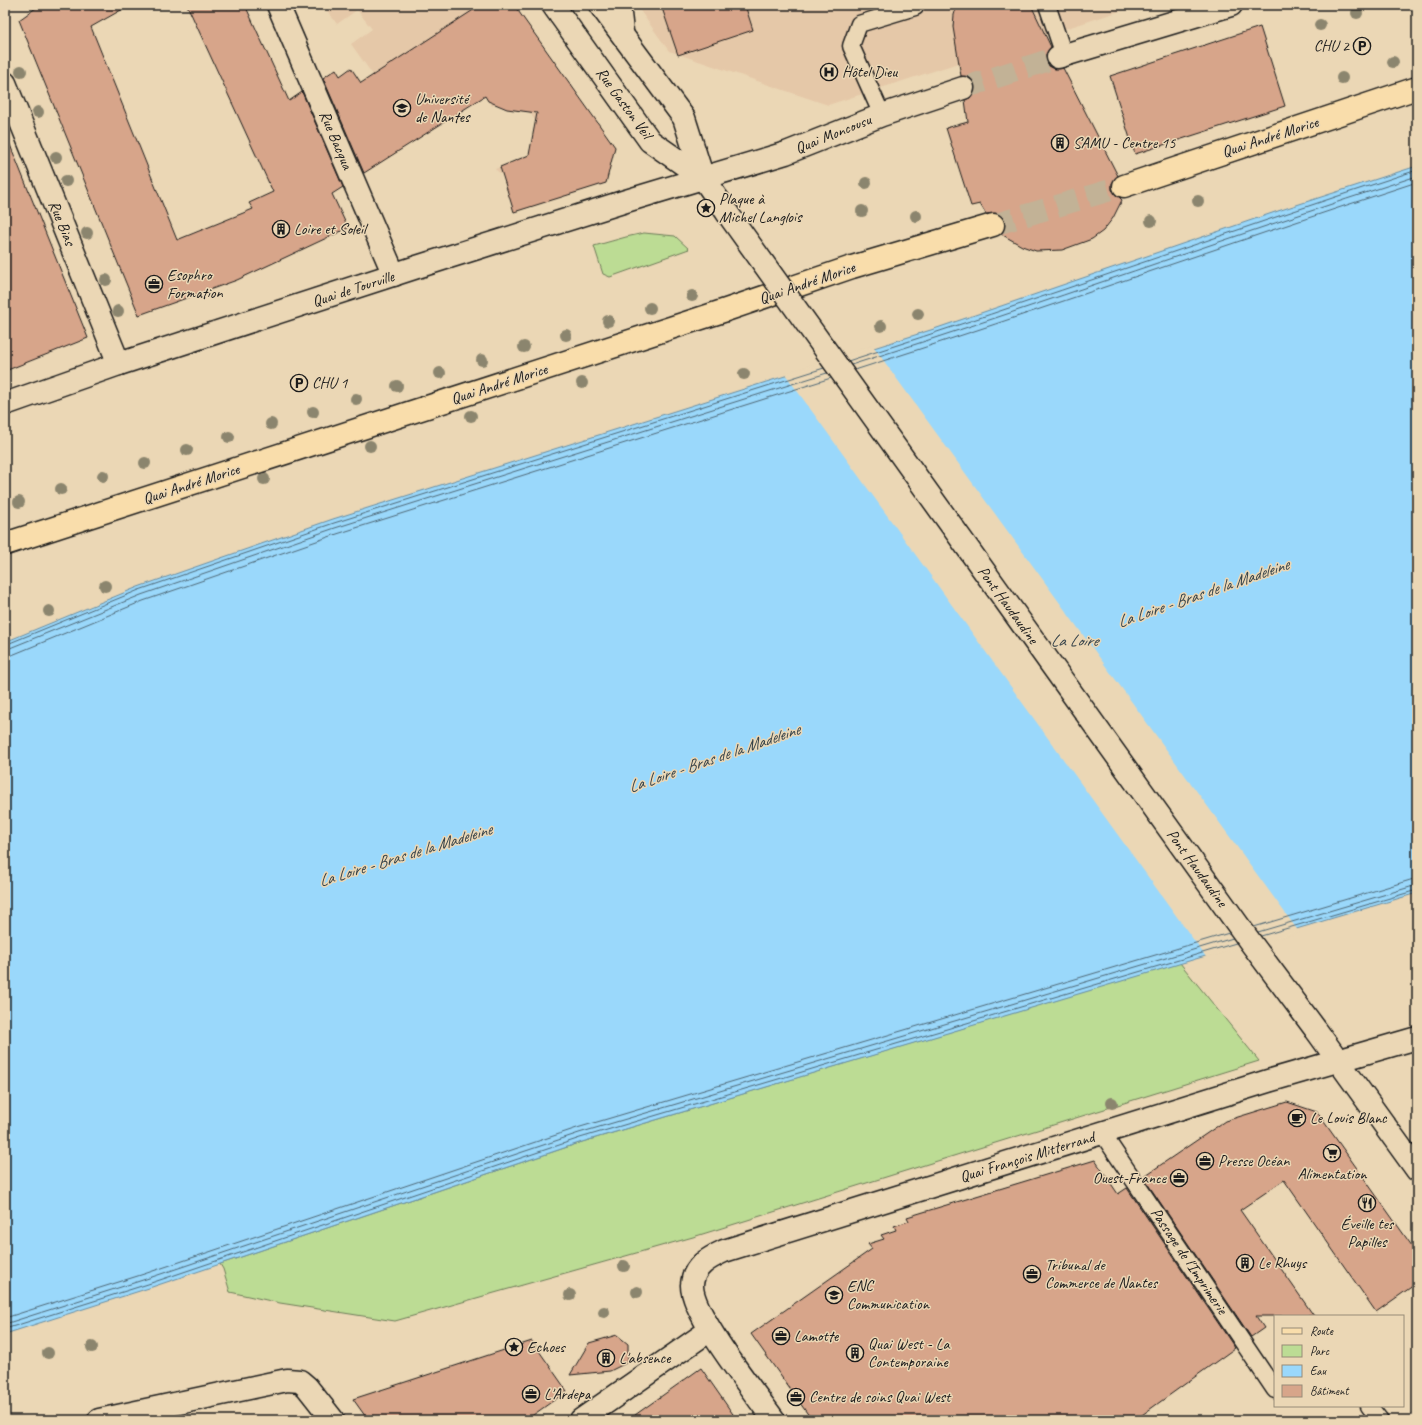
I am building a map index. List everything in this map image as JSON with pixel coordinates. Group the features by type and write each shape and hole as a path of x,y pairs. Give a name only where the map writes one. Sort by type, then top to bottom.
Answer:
{"main road":[{"name":"Quai André Morice","path":"1124,186 1417,88"},
{"name":"Quai André Morice","path":"5,544 726,310 852,267 993,225"}],"street":[{"name":"Rue Bacqua","path":"278,5 394,276"},
{"name":"Rue Gaston Veil","path":"553,5 650,141 702,178"},
{"path":"600,5 684,118 702,178"},
{"path":"1061,56 1231,5"},
{"name":"Rue Bias","path":"5,83 119,364"},
{"name":"Quai Moncousu","path":"702,178 786,153 882,115 963,88"},
{"name":"Quai de Tourville","path":"5,404 119,364 702,178"},
{"name":"Pont Haudaudine","path":"702,178 1251,943 1417,1170"},
{"name":"Quai François Mitterrand","path":"774,1420 710,1330 694,1297 692,1284 701,1264 716,1255 1268,1081 1339,1062 1417,1038"},
{"path":"581,1420 710,1330"},
{"path":"99,1420 287,1380 300,1381 307,1387 333,1420"}],"lane":[{"path":"622,5 626,40"},
{"path":"882,115 851,46 859,24 915,7 915,5"},
{"path":"1047,5 1061,56"},
{"name":"Passage de l'Imprimerie","path":"1102,1133 1274,1389"},
{"path":"1370,1407 1380,1420"}],"shaded area":[{"name":"Université de Nantes","path":"323,5 514,5 606,183 514,212 502,175 495,169 538,152 540,128 524,104 498,103 492,106 485,96 366,172 324,77 336,69 340,76 351,68 361,83 373,75 351,44 372,29 357,10 337,24"},
{"name":"Hôtel Dieu","path":"636,5 1139,5 828,105 669,51"}],"green space":[{"path":"644,233 675,236 689,249 610,277 603,274 594,246"},
{"path":"1180,963 1259,1061 693,1237 395,1321 280,1303 230,1292 220,1264 582,1142"}],"water":[{"name":"La Loire","path":"1417,166 1417,893 582,1142 149,1288 5,1334 5,642 138,587 333,519 937,328 1281,210"}],"pier":[{"path":"873,346 1299,932 1206,957 785,374"}],"building":[{"path":"40,5 130,5 91,27 177,240 253,209 249,203 273,192 187,5 245,5 289,101 302,92 343,187 332,194 348,228 237,280 139,315 19,20"},
{"name":"Université de Nantes","path":"481,5 514,5 615,147 606,183 514,212 500,167 529,155 537,113 507,109 488,101 485,96 364,173 323,78 336,69 340,76 351,68 361,83"},
{"path":"661,5 745,5 753,30 678,55"},
{"name":"SAMU - Centre 15","path":"957,5 1031,5 1051,47 1046,54 1046,61 1049,66 1055,69 1063,68 1118,176 1112,183 1112,190 1122,200 1113,218 1103,231 1092,239 1062,250 1036,251 1022,246 1001,234 1005,228 1005,221 1001,216 996,213 986,214 980,204 971,206 946,128 968,122 965,100 972,97 975,90 975,84 972,79 961,76 953,27"},
{"path":"1260,27 1285,106 1135,154 1110,76"},
{"path":"6,135 88,338 5,371 5,136"},
{"path":"1287,1102 1317,1112 1417,1253 1417,1283 1376,1312 1284,1180 1240,1210 1313,1315 1256,1316 1264,1328 1251,1337 1143,1177 1225,1121"},
{"path":"1095,1160 1118,1194 1127,1188 1235,1348 1135,1420 812,1420 751,1334 872,1249 868,1244 884,1239 881,1235 896,1230 894,1226 909,1221 907,1217"},
{"name":"L'absence","path":"617,1335 628,1344 628,1362 610,1371 570,1375 589,1343"},
{"path":"532,1341 567,1391 526,1420 368,1420 353,1399"},
{"path":"701,1368 737,1420 628,1420"}],"tunnel":[{"path":"963,88 1058,57"},
{"path":"993,225 1124,186"}],"place":[{"name":"CHU 2","path":"1362,46"},
{"name":"Hôtel Dieu","path":"829,72"},
{"name":"Université de Nantes","path":"402,108"},
{"name":"SAMU - Centre 15","path":"1060,143"},
{"name":"Plaque à Michel Langlois","path":"706,208"},
{"name":"Loire et Soleil","path":"281,229"},
{"name":"Esophro Formation","path":"154,284"},
{"name":"CHU 1","path":"299,383"},
{"name":"Le Louis Blanc","path":"1297,1118"},
{"name":"Alimentation","path":"1332,1153"},
{"name":"Presse Océan","path":"1205,1161"},
{"name":"Ouest-France","path":"1179,1178"},
{"name":"Éveille tes Papilles","path":"1367,1203"},
{"name":"Le Rhuys","path":"1245,1263"},
{"name":"Tribunal de Commerce de Nantes","path":"1032,1274"},
{"name":"ENC Communication","path":"834,1295"},
{"name":"Lamotte","path":"781,1336"},
{"name":"Echoes","path":"514,1347"},
{"name":"Quai West - La Contemporaine","path":"855,1353"},
{"name":"L'absence","path":"606,1358"},
{"name":"L'Ardepa","path":"531,1394"},
{"name":"Centre de soins Quai West","path":"796,1397"}],"water label":[{"name":"La Loire - Bras de la Madeleine","path":"1203,593"},
{"name":"La Loire - Bras de la Madeleine","path":"714,758"},
{"name":"La Loire - Bras de la Madeleine","path":"405,855"}]}
